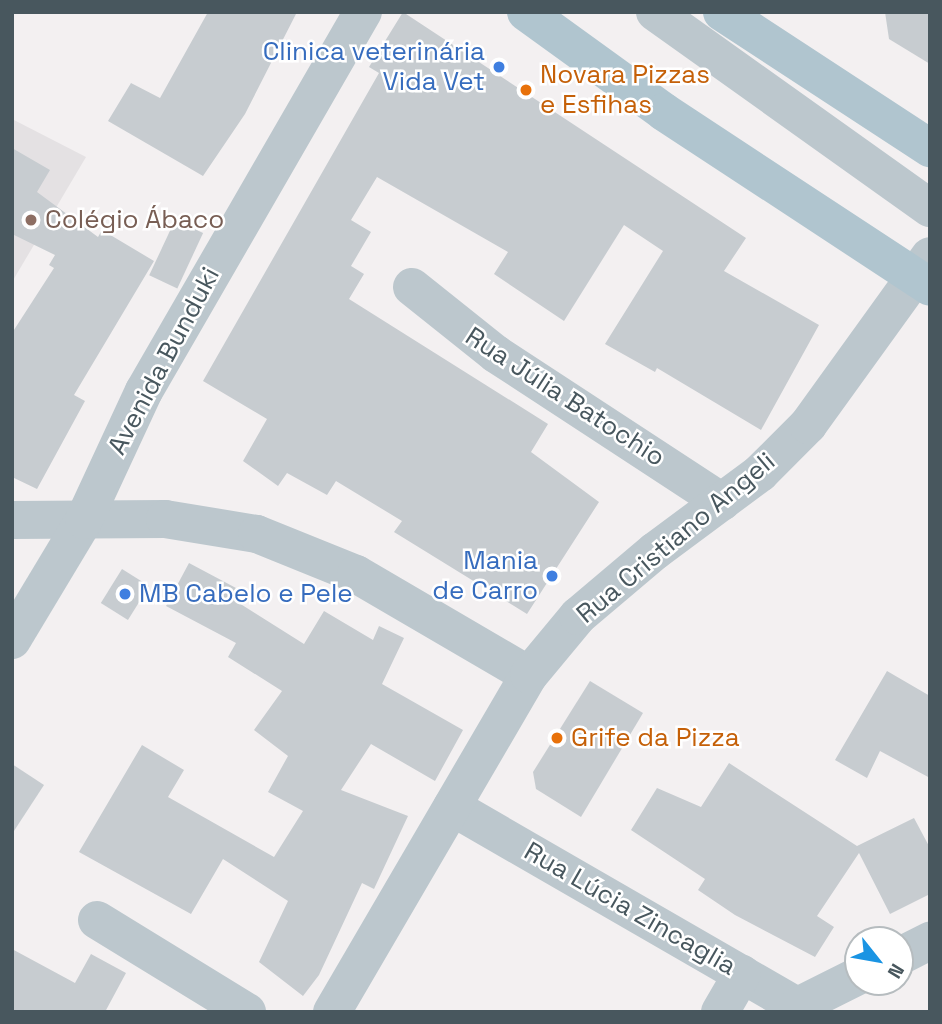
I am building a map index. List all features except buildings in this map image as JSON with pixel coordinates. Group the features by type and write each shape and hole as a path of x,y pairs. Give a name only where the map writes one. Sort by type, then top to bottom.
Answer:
{"main road":[{"path":"526,12 664,112 925,273"},
{"path":"722,12 930,148"}],"street":[{"name":"Avenida Bunduki","path":"12,640 84,520 144,391 363,12"},
{"path":"655,12 930,208"},
{"name":"Rua Cristiano Angeli","path":"332,1012 529,675 578,616 722,502 808,425 925,273"},
{"name":"Rua Júlia Batochio","path":"412,287 496,354 722,502"},
{"path":"12,520 207,523 309,552 529,675"},
{"name":"Rua Lúcia Zincaglia","path":"452,807 802,1009"},
{"path":"97,920 247,1012"},
{"path":"914,949 930,941"},
{"path":"720,1012 742,974"},
{"path":"802,1009 844,984"}],"shaded area":[{"name":"Colégio Ábaco","path":"12,119 86,157 12,282"}],"place":[{"name":"Clinica veterinária Vida Vet","path":"499,67"},
{"name":"Novara Pizzas e Esfihas","path":"526,90"},
{"name":"Colégio Ábaco","path":"31,220"},
{"name":"Mania de Carro","path":"552,576"},
{"name":"MB Cabelo e Pele","path":"125,594"},
{"name":"Grife da Pizza","path":"557,738"}]}
